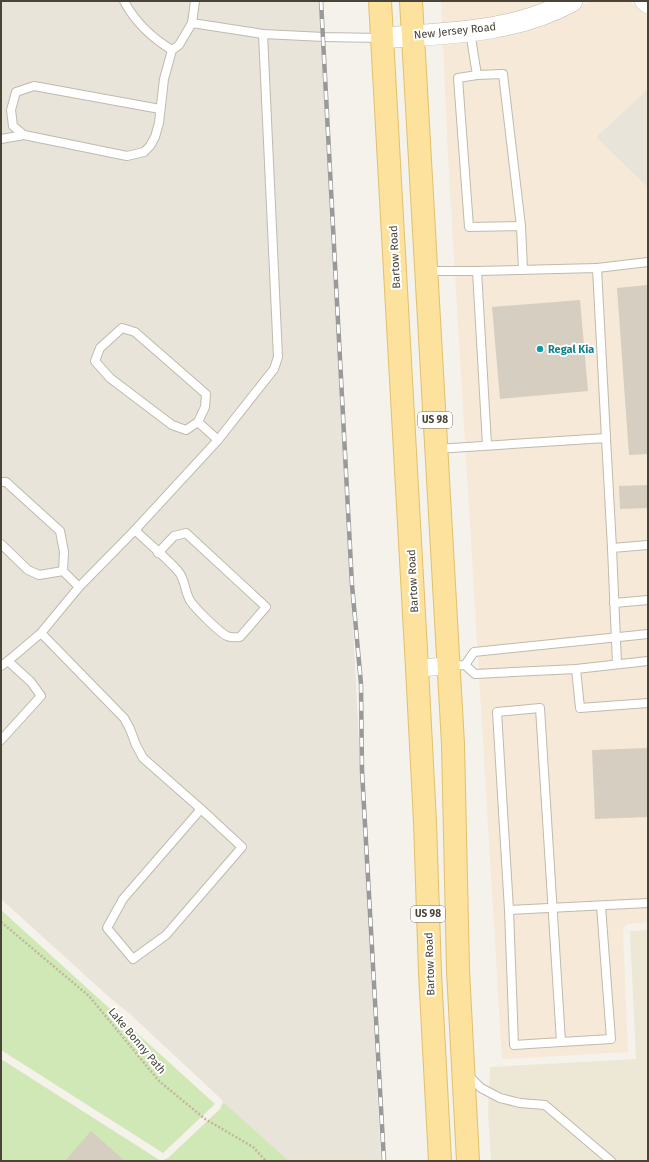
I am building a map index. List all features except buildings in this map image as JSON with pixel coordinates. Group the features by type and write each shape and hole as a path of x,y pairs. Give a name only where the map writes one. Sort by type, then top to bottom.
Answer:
{"main road":[{"name":"Bartow Road","path":"380,1 418,668 430,973 440,1161"},
{"name":"US 98","path":"411,1 436,449 457,665 456,820 458,970 468,1161"}],"street":[{"name":"New Jersey Road","path":"382,38 470,31 504,26 536,17 570,1"},
{"path":"643,1 648,5"},
{"path":"418,668 457,665"}],"lane":[{"path":"124,1 130,13 155,39 172,50"},
{"path":"1,139 24,135 127,156 144,152 150,146 155,137 159,122 164,79 172,50 179,45 192,23 195,1"},
{"path":"192,23 262,34 382,38"},
{"path":"470,31 477,75"},
{"path":"1,740 41,696 31,682 5,663 41,633 79,587 218,440 274,369 278,357 262,34"},
{"path":"521,226 470,227 458,78 477,75 503,74 521,226 523,270"},
{"path":"24,135 13,126 11,110 16,92 34,86 160,109"},
{"path":"427,271 597,268 648,262"},
{"path":"597,268 617,664"},
{"path":"477,271 487,445"},
{"path":"122,328 135,332 206,394 205,406 198,422 186,430 172,425 110,378 95,361 100,348 122,328"},
{"path":"198,422 218,440"},
{"path":"436,449 606,438"},
{"path":"1,482 6,482 60,531 64,552 63,571 79,587"},
{"path":"134,530 178,571 183,579 191,602 220,631 228,636 234,638 240,637 266,607 186,533 174,536 158,552"},
{"path":"1,544 28,570 39,575 63,571"},
{"path":"612,548 648,545"},
{"path":"614,602 648,600"},
{"path":"41,633 124,718 143,758 202,809 242,847 166,935 133,959 107,928 123,899 202,809"},
{"path":"648,634 474,652 457,665 475,674 576,669 648,661"},
{"path":"576,669 580,708 648,704"},
{"path":"561,1042 540,708 498,712 509,910 514,1045 611,1039 601,906"},
{"path":"509,910 648,903"},
{"path":"463,1068 472,1081 481,1088 500,1098 520,1103 544,1105 611,1161"}],"path":[{"name":"Lake Bonny Path","path":"1,922 89,996 159,1081 205,1119 253,1147 266,1161"}],"shaded area":[{"path":"1,1 320,1 381,1161 289,1161 237,1116 220,1098 130,1014 108,996 1,899"},
{"path":"441,1 552,1 503,17 442,24"},
{"path":"590,1 629,1 648,17 648,89 596,137 648,188 648,922 628,924 624,927 623,932 628,1052 502,1059 448,158 443,42 568,13"},
{"path":"648,89 648,188 596,137"},
{"path":"648,930 648,1161 491,1161 488,1113 490,1067 636,1059 630,931"}],"green space":[{"path":"1,910 215,1104 163,1153 1,1050"},
{"path":"1,1059 161,1161 1,1161"},
{"path":"223,1102 289,1161 161,1161 168,1158 220,1109"}],"railway":[{"path":"321,1 352,585 361,684 362,771 384,1161"}],"place":[{"name":"Regal Kia","path":"540,349"}]}
